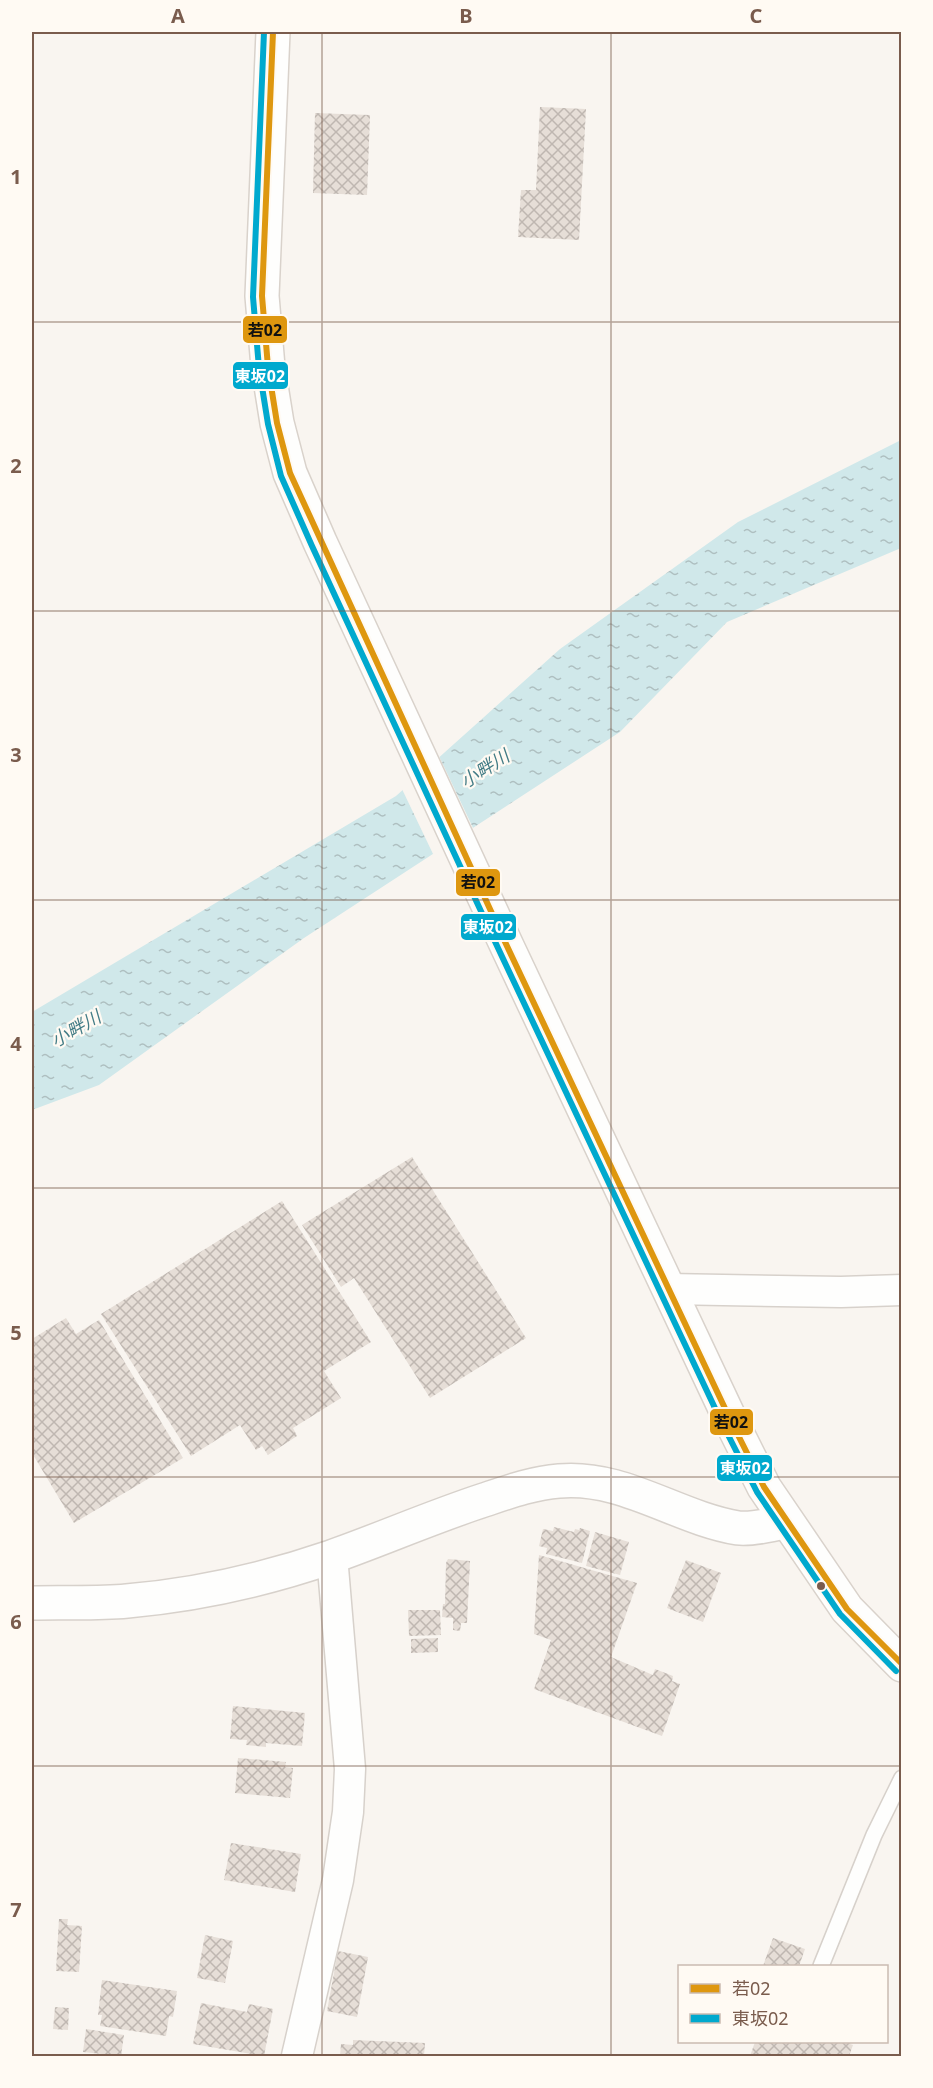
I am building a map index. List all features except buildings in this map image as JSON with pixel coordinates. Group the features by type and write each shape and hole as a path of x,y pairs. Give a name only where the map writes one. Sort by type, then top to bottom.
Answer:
{"main road":[{"path":"273,32 262,296 268,367 277,423 290,473 506,944 764,1487 847,1609 902,1665"},
{"path":"32,1603 125,1602 215,1590 270,1577 444,1513 521,1488 559,1481 594,1481 642,1495 717,1523 741,1528 787,1522"}],"street":[{"path":"669,1289 841,1292 902,1290"},
{"path":"297,2056 338,1880 348,1812 350,1769 332,1556"}],"lane":[{"path":"821,1965 874,1835 902,1778"}],"water":[{"name":"小畔川","path":"901,440 901,548 727,622 620,732 304,938 99,1085 32,1110 32,1012 396,796 560,649 738,522"}],"pier":[{"path":"438,754 474,830 434,856 401,787"}],"transit line":[{"name":"東坂02","path":"264,32 253,297 259,368 268,424 281,476 498,948 722,1423 757,1492 840,1614 896,1671"},
{"name":"若02","path":"273,32 262,296 268,367 277,423 290,473 506,944 764,1487 847,1609 902,1664"}]}
